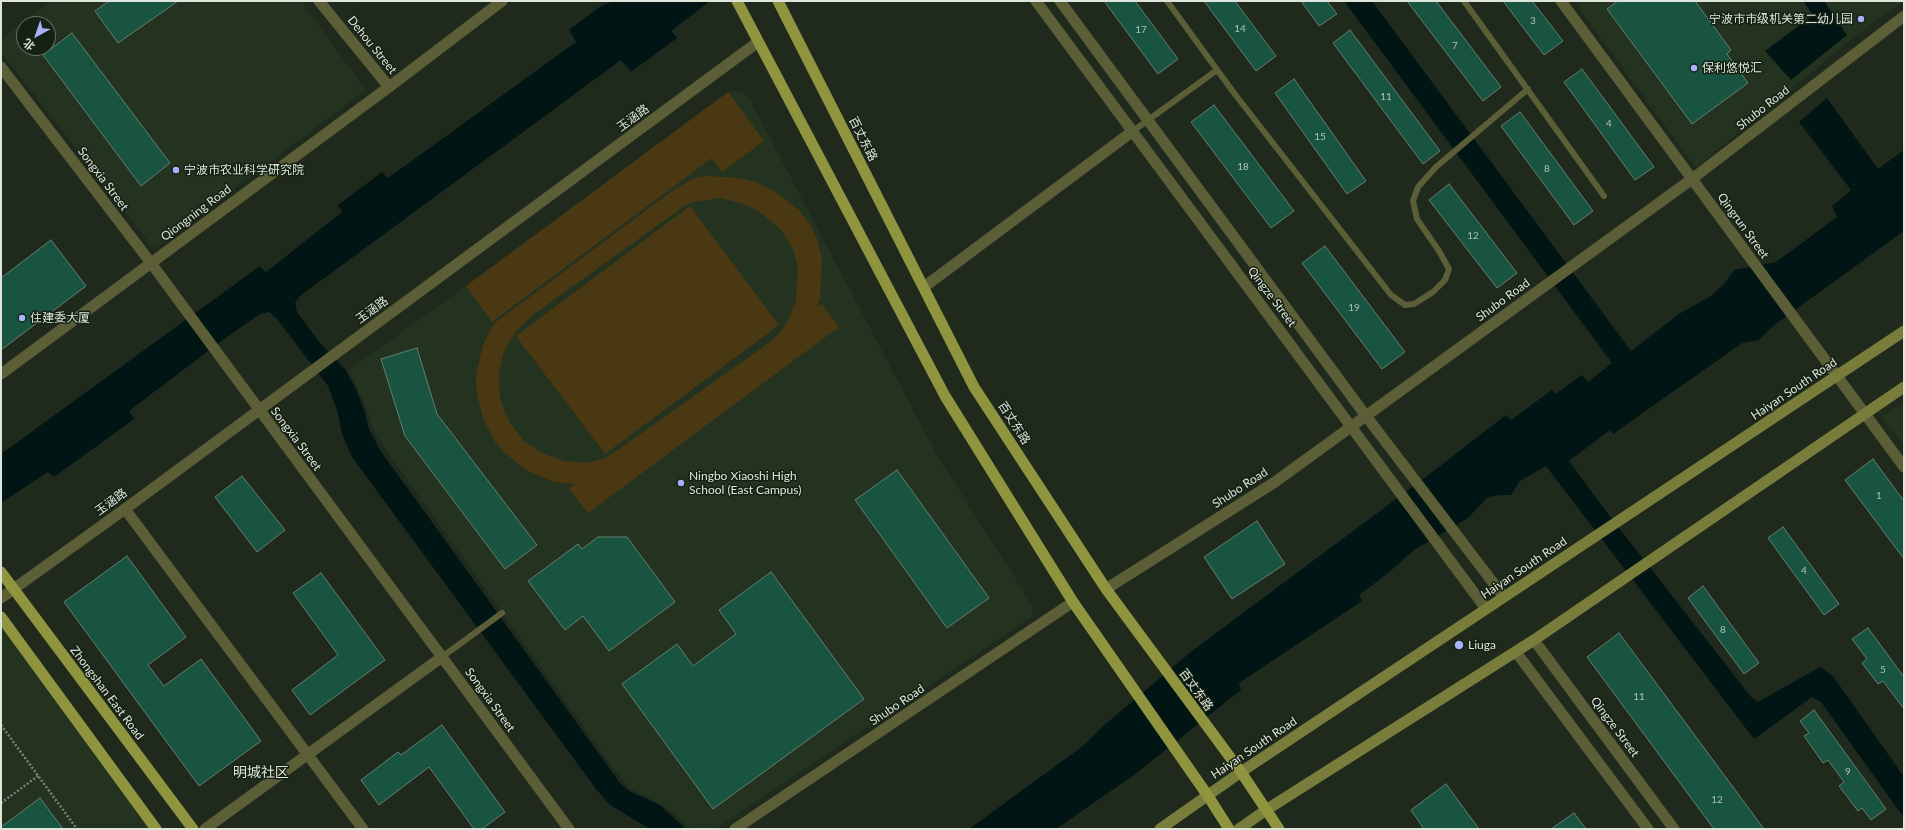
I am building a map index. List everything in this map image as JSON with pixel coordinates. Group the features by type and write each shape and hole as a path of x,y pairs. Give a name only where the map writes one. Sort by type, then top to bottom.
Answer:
{"main road":[{"path":"737,1 945,396 1073,602 1208,796 1229,829"},
{"name":"百丈东路","path":"778,1 974,387 1106,589 1241,772 1279,829"},
{"name":"Haiyan South Road","path":"1160,829 1241,772 1904,331"},
{"path":"1239,829 1266,810 1516,652 1866,415 1904,387"},
{"name":"Zhongshan East Road","path":"1,572 193,829"},
{"path":"1,617 156,829"}],"street":[{"name":"Dehou Street","path":"319,1 389,87"},
{"name":"Qiongning Road","path":"1,374 389,87 502,1"},
{"name":"Qingze Street","path":"1036,1 1486,609"},
{"name":"Qingze Street","path":"1060,1 1366,416 1504,597"},
{"name":"Qingrun Street","path":"1561,1 1904,467"},
{"name":"Shubo Road","path":"1106,589 1275,482 1692,179 1904,16"},
{"name":"玉涵路","path":"1,598 125,509 758,42"},
{"name":"Songxia Street","path":"1,67 151,263 258,410 569,829"},
{"path":"924,288 1133,131"},
{"path":"125,509 362,829"},
{"name":"Shubo Road","path":"735,829 1073,602"},
{"name":"Qingze Street","path":"1534,640 1674,829"},
{"path":"1516,652 1648,829"},
{"path":"205,829 442,657"}],"lane":[{"path":"1167,1 1217,70 1391,295 1405,305 1414,304 1434,292 1445,280 1449,269 1417,218 1413,202 1418,187 1436,167 1528,89"},
{"path":"1464,1 1604,196"},
{"path":"1133,131 1217,70"},
{"path":"442,657 502,613"}],"path":[{"path":"1,725 77,829"},
{"path":"1,803 38,776"}],"shaded area":[{"name":"宁波市农业科学研究院","path":"51,1 301,1 366,90 154,249 1,52 1,40 16,28 16,56 56,56 56,16 32,16"},
{"path":"614,1 710,1 671,31 677,38 631,72 621,60 300,296 295,303 297,312 320,343 345,369 355,387 364,409 369,429 380,450 620,783 629,791 660,805 686,829 650,829 610,805 596,789 352,457 342,434 338,413 328,386 277,319 269,312 260,314 224,339 129,411 134,419 54,477 48,472 1,503 1,454 260,266 266,272 342,212 338,205 382,172 388,178 576,42 569,30 601,6"},
{"path":"1344,1 1372,1 1631,351 1679,314 1711,296 1725,283 1734,270 1776,262 1837,217 1832,206 1851,190 1799,122 1827,98 1878,169 1904,150 1904,231 1774,325 1759,340 1742,343 1613,434 1610,430 1569,461 1605,510 1752,698 1758,702 1820,667 1833,676 1904,777 1904,818 1821,702 1812,697 1754,739 1546,466 1520,481 1511,495 1488,497 1468,518 1414,550 1387,574 1359,595 1362,601 1239,683 1241,690 1134,775 1056,829 969,829 1083,746 1102,727 1192,651 1431,473 1506,415 1511,420 1552,390 1555,394 1582,375 1588,382 1612,363"},
{"path":"1574,1 1904,1 1855,36 1696,168"},
{"path":"1803,1 1824,1 1847,35 1791,80 1765,51 1813,15"},
{"name":"Ningbo Xiaoshi High School (East Campus)","path":"742,91 750,100 937,455 1034,608 1031,617 716,829 690,829 666,807 629,788 616,772 376,436 365,405 349,370 466,286 728,92"},
{"path":"728,92 764,141 722,172 712,158 492,322 466,286"},
{"path":"707,176 739,178 756,182 777,193 800,211 809,223 817,239 822,258 820,299 817,307 822,304 839,327 588,513 569,489 574,484 554,482 526,470 505,453 495,442 483,418 477,394 477,371 483,345 491,328 496,322 672,191 694,178","holes":["720,198 744,204 758,211 781,230 793,249 798,267 796,300 788,321 777,336 603,459 585,463 564,461 542,453 524,441 510,423 505,412 500,398 499,383 499,371 504,351 517,330 533,315 683,207 693,202"]},
{"path":"690,206 779,325 605,454 516,336"},
{"path":"1904,402 1904,445 1882,417"},
{"path":"1,617 156,829 1,829"}],"building":[{"path":"109,1 178,1 118,43 95,11"},
{"path":"1104,1 1135,1 1178,59 1158,74"},
{"path":"1204,1 1235,1 1276,56 1256,71"},
{"path":"1301,1 1327,1 1337,14 1319,26"},
{"path":"1407,1 1436,1 1501,87 1483,101"},
{"path":"1503,1 1532,1 1563,41 1544,55"},
{"name":"保利悠悦汇","path":"1618,1 1695,1 1731,50 1727,54 1748,83 1692,124 1607,9"},
{"path":"1350,30 1440,151 1423,164 1333,43"},
{"path":"72,33 170,163 141,186 44,56 56,56 56,45"},
{"path":"1582,69 1654,167 1635,180 1564,82"},
{"path":"1294,79 1366,181 1347,194 1275,93"},
{"path":"1214,105 1294,211 1271,228 1191,122"},
{"path":"1520,112 1593,211 1574,225 1501,126"},
{"path":"1449,184 1517,273 1497,288 1429,200"},
{"name":"住建委大厦","path":"51,240 86,286 1,350 1,278"},
{"path":"1325,246 1405,352 1382,369 1302,263"},
{"path":"417,348 437,414 537,545 505,569 405,436 381,359"},
{"path":"1873,459 1904,501 1904,559 1845,480"},
{"path":"897,470 989,598 947,628 855,500"},
{"path":"242,476 285,530 257,552 215,497"},
{"path":"1257,521 1285,564 1232,599 1204,557"},
{"path":"1783,527 1839,604 1824,615 1768,538"},
{"path":"598,537 627,537 675,602 609,651 583,616 565,630 528,581 578,544 582,549"},
{"path":"127,556 186,637 148,665 164,686 201,659 261,741 199,786 64,602"},
{"path":"771,572 864,699 713,809 622,684 677,644 693,666 736,634 719,610"},
{"path":"321,573 385,660 310,715 292,690 338,655 293,593"},
{"path":"1703,586 1759,663 1744,674 1688,598"},
{"path":"1868,628 1904,677 1904,709 1883,681 1878,684 1862,663 1867,659 1852,639"},
{"path":"1619,633 1764,829 1714,829 1587,657"},
{"path":"1814,710 1886,809 1871,820 1862,808 1858,811 1839,786 1844,782 1828,760 1823,763 1804,736 1809,733 1800,721"},
{"path":"442,725 505,812 482,829 474,829 429,767 379,805 361,780 398,752 401,755"},
{"path":"1446,784 1479,829 1424,829 1411,810"},
{"path":"40,798 63,829 1,829 1,827"},
{"path":"1574,813 1586,829 1551,829"}],"place":[{"name":"宁波市市级机关第二幼儿园","path":"1861,19"},
{"name":"保利悠悦汇","path":"1694,68"},
{"name":"宁波市农业科学研究院","path":"176,170"},
{"name":"住建委大厦","path":"22,318"},
{"name":"Ningbo Xiaoshi High School (East Campus)","path":"681,483"},
{"name":"Liuga","path":"1459,645"}],"district":[{"name":"明城社区","path":"261,772"}]}
